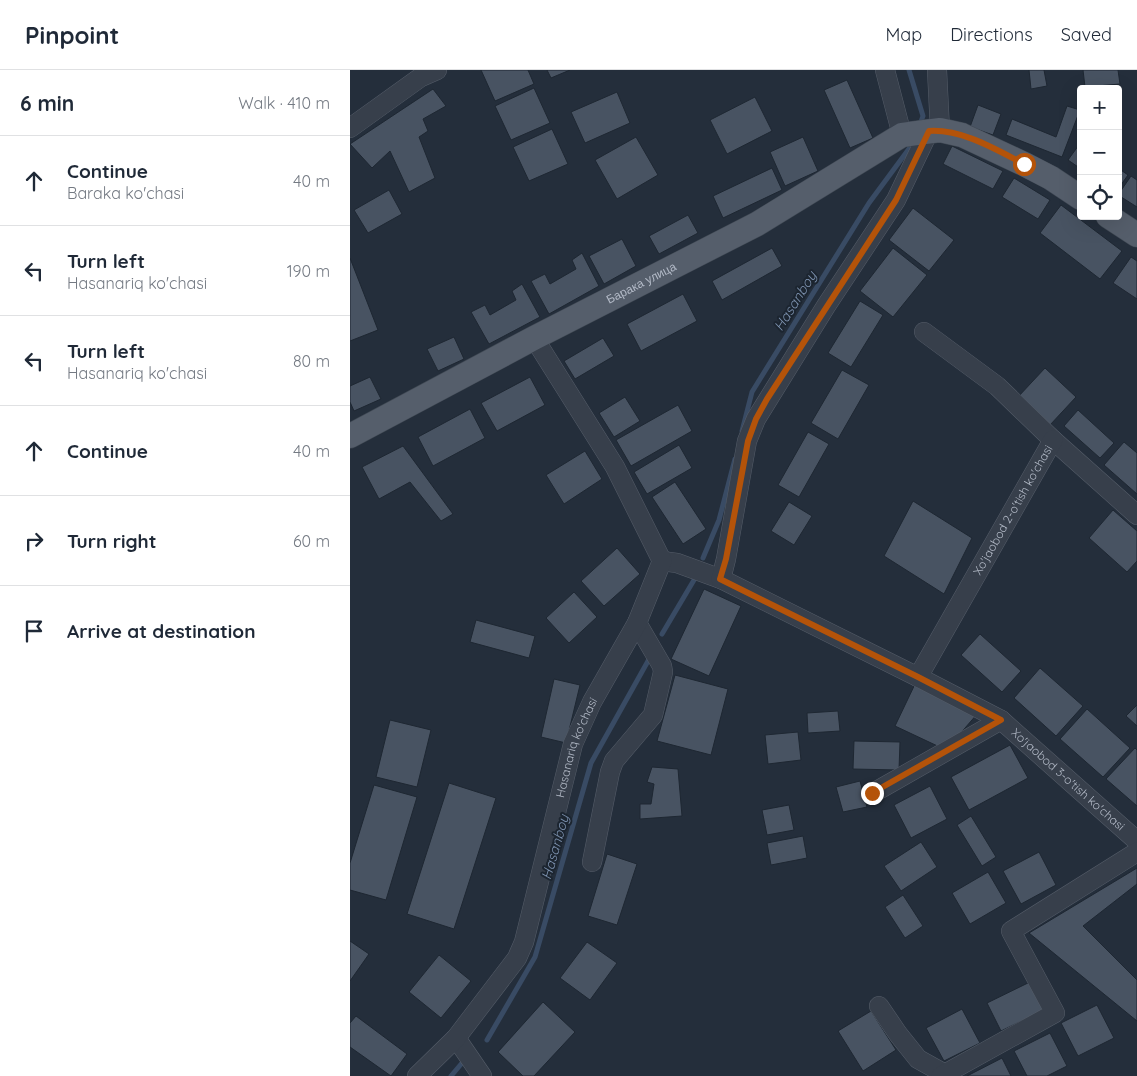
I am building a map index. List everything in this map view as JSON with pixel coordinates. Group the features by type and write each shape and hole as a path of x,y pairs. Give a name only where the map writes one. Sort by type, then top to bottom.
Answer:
{"main road":[{"path":"920,132 962,136 1004,153 1051,178 1077,195"},
{"name":"Барака улица","path":"350,436 534,338 758,224 920,132"},
{"path":"1114,220 1137,235"}],"street":[{"path":"885,70 920,132"},
{"path":"720,579 726,559 748,441 756,419 826,306 896,200 920,132 937,70"},
{"path":"350,128 422,72"},
{"path":"924,332 997,386 1053,440"},
{"path":"534,338 616,467 662,561 677,563 720,579 918,677"},
{"name":"Xo'jaobod 2-o'tish ko'chasi","path":"918,677 1053,440 1137,515"},
{"name":"Hasanariq ko'chasi","path":"417,1076 456,1038 517,958 524,942 573,744 589,709 637,623 662,561"},
{"path":"592,862 610,772 614,761 653,714 663,672 662,666 637,623"},
{"name":"Xo'jaobod 3-o'tish ko'chasi","path":"918,677 1001,720 1137,841"},
{"path":"872,793 1001,720"},
{"path":"879,1006 918,1059 944,1075 1055,1013 1011,931 1137,852"},
{"path":"456,1038 482,1076"}],"building":[{"path":"481,70 528,70 534,84 495,101"},
{"path":"547,70 570,70 551,78"},
{"path":"1029,70 1044,70 1047,86 1031,89"},
{"path":"1083,70 1118,70 1120,84 1085,85"},
{"path":"847,80 873,138 850,148 824,90"},
{"path":"534,88 550,123 511,140 495,106"},
{"path":"433,89 446,106 423,119 428,131 419,137 435,178 409,192 390,151 372,168 350,144"},
{"path":"617,92 630,123 585,143 571,112"},
{"path":"755,97 772,131 727,154 710,120"},
{"path":"978,105 1001,114 993,135 970,127"},
{"path":"1067,106 1077,109 1077,118 1062,157 1006,135 1012,119 1056,137"},
{"path":"552,129 568,164 529,181 513,147"},
{"path":"636,137 658,175 617,199 595,160"},
{"path":"803,137 818,171 785,186 770,152"},
{"path":"952,146 1003,171 993,189 943,164"},
{"path":"1077,148 1077,166 1068,160"},
{"path":"772,168 782,190 723,218 713,196"},
{"path":"1122,171 1128,175 1122,183"},
{"path":"1131,176 1137,180 1137,207 1122,198 1122,189"},
{"path":"1014,178 1050,200 1038,219 1002,197"},
{"path":"389,190 402,214 368,233 354,210"},
{"path":"1061,205 1077,217 1077,220 1081,220 1122,251 1100,279 1040,233"},
{"path":"913,208 954,240 929,271 889,240"},
{"path":"688,215 698,233 659,254 649,236"},
{"path":"622,239 636,266 604,284 589,256"},
{"path":"772,248 782,266 722,300 712,281"},
{"path":"893,248 927,275 893,317 860,291"},
{"path":"582,253 599,286 549,314 531,281 545,274 550,284 576,269 572,260"},
{"path":"1131,257 1137,261 1137,299 1113,283"},
{"path":"350,258 378,330 350,341"},
{"path":"522,284 540,317 489,344 471,312 485,305 490,315 516,300 512,291"},
{"path":"683,294 697,321 641,351 627,324"},
{"path":"860,301 883,315 851,367 828,353"},
{"path":"454,337 464,359 438,371 427,349"},
{"path":"603,338 614,356 575,379 564,361"},
{"path":"1045,368 1076,397 1050,425 1018,397"},
{"path":"842,370 869,385 838,439 811,423"},
{"path":"370,377 381,399 354,411 350,402 350,386"},
{"path":"530,377 545,405 497,431 481,403"},
{"path":"625,397 640,421 614,437 599,413"},
{"path":"678,405 692,431 631,466 616,440"},
{"path":"470,409 485,438 433,466 418,437"},
{"path":"1078,410 1114,443 1100,458 1064,426"},
{"path":"808,432 829,444 799,497 778,485"},
{"path":"1124,442 1137,453 1137,494 1104,465"},
{"path":"679,445 692,468 647,494 634,472"},
{"path":"403,446 453,514 441,521 410,482 379,499 362,467"},
{"path":"585,451 602,479 564,504 546,475"},
{"path":"675,482 706,529 683,544 652,497"},
{"path":"913,501 972,538 944,594 884,556"},
{"path":"789,502 812,516 794,545 771,531"},
{"path":"1113,510 1137,531 1137,561 1127,572 1089,538"},
{"path":"617,548 640,574 604,606 581,581"},
{"path":"704,589 741,606 709,676 671,659"},
{"path":"574,592 597,617 569,643 546,618"},
{"path":"476,620 535,636 529,658 470,642"},
{"path":"980,634 1021,671 1002,692 961,655"},
{"path":"1040,668 1083,706 1056,736 1014,698"},
{"path":"675,675 728,689 711,755 657,741"},
{"path":"554,679 580,685 566,743 541,737"},
{"path":"916,682 978,713 946,750 895,726"},
{"path":"1137,705 1137,726 1126,716"},
{"path":"1087,709 1130,748 1103,777 1060,739"},
{"path":"838,711 840,731 808,733 807,713"},
{"path":"390,720 431,730 417,787 376,777"},
{"path":"798,732 801,760 768,764 765,735"},
{"path":"854,741 900,742 899,770 853,769"},
{"path":"1010,745 1028,778 969,810 951,777"},
{"path":"1135,748 1137,750 1137,806 1106,779"},
{"path":"652,767 678,769 682,816 640,819 640,804 651,804 654,784 647,782"},
{"path":"860,781 867,807 843,812 836,787"},
{"path":"449,783 496,798 454,929 407,914"},
{"path":"374,785 417,797 386,900 350,890 350,863"},
{"path":"930,786 947,819 911,838 894,805"},
{"path":"789,805 794,830 767,835 762,810"},
{"path":"971,816 996,857 982,866 957,825"},
{"path":"803,836 807,858 771,865 767,843"},
{"path":"921,842 937,867 901,891 884,866"},
{"path":"1039,852 1056,885 1021,904 1003,871"},
{"path":"607,854 637,864 617,925 588,916"},
{"path":"1137,868 1137,884 1083,926 1137,980 1137,1021 1029,933"},
{"path":"988,872 1006,903 970,924 952,893"},
{"path":"903,895 923,926 905,938 885,907"},
{"path":"350,941 369,954 350,981"},
{"path":"587,942 617,963 590,1000 560,978"},
{"path":"439,955 471,981 441,1018 409,992"},
{"path":"1032,981 1046,1009 1001,1031 987,1003"},
{"path":"543,1002 575,1032 534,1076 523,1076 498,1052"},
{"path":"1097,1005 1114,1038 1078,1056 1061,1023"},
{"path":"962,1009 980,1043 944,1061 926,1028"},
{"path":"871,1011 896,1050 863,1071 838,1031"},
{"path":"356,1016 407,1054 391,1076 350,1047 350,1023"},
{"path":"1050,1033 1067,1066 1047,1076 1027,1076 1014,1051"},
{"path":"1002,1058 1011,1076 967,1076"}],"waterway":[{"name":"Hasanboy","path":"909,70 923,116 919,127"},
{"name":"Hasanboy","path":"742,431 752,392 869,203 914,142"},
{"name":"Hasanboy","path":"703,558 719,520 735,459"},
{"name":"Hasanboy","path":"662,634 694,580"},
{"name":"Hasanboy","path":"487,1040 535,957 591,763 648,661"},
{"name":"Hasanboy","path":"451,1076 462,1063"}],"route":[{"path":"872,793 1001,720 720,579 726,559 748,441 756,419 767,399 896,200 929,131 940,130 962,136 1004,153 1024,164"}]}
